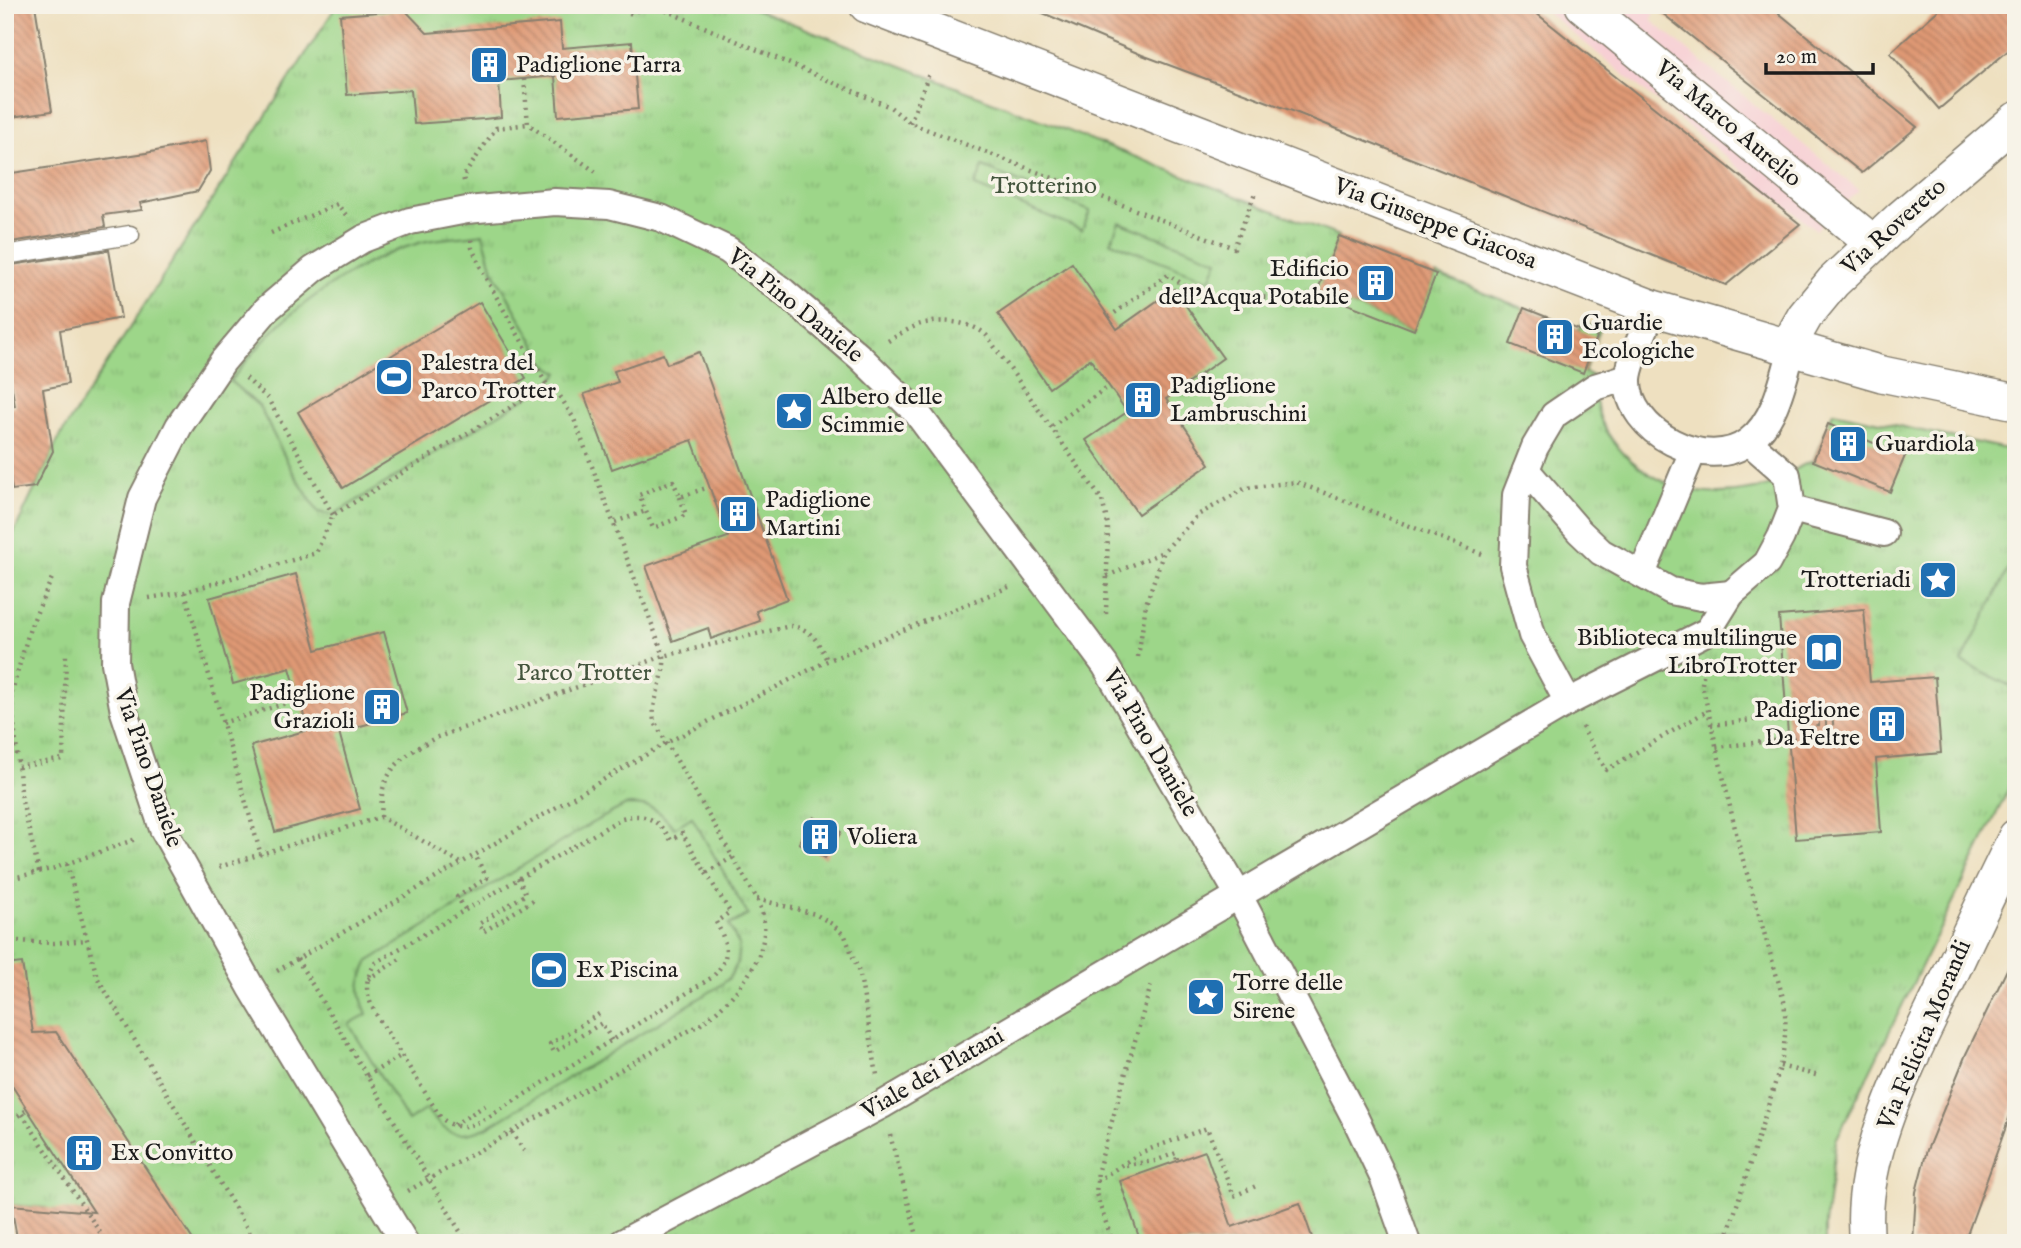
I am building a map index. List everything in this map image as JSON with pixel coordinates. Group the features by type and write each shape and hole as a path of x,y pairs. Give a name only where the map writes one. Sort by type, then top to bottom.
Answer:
{"street":[{"name":"Via Giuseppe Giacosa","path":"889,9 1269,160 1653,308 1882,374 2016,402"},
{"name":"Via Marco Aurelio","path":"1604,11 1873,243"},
{"name":"Via Rovereto","path":"1793,349 1797,330 1811,307 1833,282 1873,243 2016,120"},
{"name":"Via Pino Daniele","path":"405,1243 251,986 163,829 124,712 115,663 116,603 142,498 179,426 223,361 267,309 314,269 363,239 410,221 467,210 555,202 610,205 662,218 728,250 784,292 861,358 917,413 1105,665 1238,894 1356,1120 1384,1180 1407,1243"},
{"path":"1653,308 1628,377 1633,404 1642,419 1673,444 1693,451 1712,452 1749,442 1766,420 1778,397 1793,349"},
{"path":"1567,702 1532,635 1513,566 1516,495 1535,447 1554,415 1595,387 1628,377"},
{"path":"1708,631 1731,594 1767,563 1792,509 1787,475 1749,442"},
{"path":"1642,574 1693,451"},
{"path":"1526,470 1601,552 1671,591 1701,597 1731,594"},
{"path":"1792,509 1884,533"},
{"name":"Viale dei Platani","path":"622,1243 881,1105 1567,702 1708,631"},
{"name":"Via Felicita Morandi","path":"1867,1243 1867,1197 1888,1115 1914,1051 2003,899 2016,836"}],"lane":[{"path":"5,255 130,235"}],"path":[{"path":"610,5 632,14 644,5"},
{"path":"653,5 890,107 910,123 1234,248 1269,160"},
{"path":"910,123 930,71"},
{"path":"524,79 528,124"},
{"path":"383,1205 701,1024 722,1008 750,972 759,955 765,922 763,911 654,721 652,708 665,669 664,656 574,419 560,396 547,385 472,248 463,177 496,128 528,124 601,176"},
{"path":"271,233 337,204 363,239"},
{"path":"1109,317 1168,275 1208,300 1295,296"},
{"path":"861,358 916,326 927,323 968,324 980,329 987,336 1102,500 1108,525 1105,665"},
{"path":"223,361 268,399 333,515"},
{"path":"116,603 185,592 316,553 333,515 547,385"},
{"path":"1052,426 1109,386"},
{"path":"673,481 680,497 686,515 653,528 639,495 673,481"},
{"path":"1107,576 1164,551 1198,516 1247,488 1296,482 1513,566"},
{"path":"680,497 709,487"},
{"path":"615,522 646,511"},
{"path":"1128,706 1146,604 1164,551"},
{"path":"251,986 666,743 827,660 1039,575"},
{"path":"39,872 22,801 11,695 30,628 52,578"},
{"path":"185,592 261,855"},
{"path":"381,817 383,789 389,775 400,760 427,742 664,656 790,626 807,630 816,638 827,660"},
{"path":"1708,631 1702,684 1739,846 1784,1001 1786,1023 1780,1066 1726,1243"},
{"path":"18,767 63,759 66,654"},
{"path":"222,723 299,699"},
{"path":"1567,702 1606,769 1708,711"},
{"path":"1711,725 1816,712 1818,736 1716,747"},
{"path":"1818,724 1835,723"},
{"path":"635,815 655,820 671,839 682,833 730,912 716,922 726,940 727,951 718,971 711,978 487,1118 463,1128 441,1118 366,994 367,979 375,963 383,957 518,878 622,818 635,815"},
{"path":"188,877 381,817 461,864"},
{"path":"5,880 67,864 163,829"},
{"path":"465,909 457,897 487,878 475,855"},
{"path":"706,873 733,857"},
{"path":"67,864 97,977 256,1243"},
{"path":"518,878 526,894 478,924 484,932 535,900"},
{"path":"757,899 815,914 845,936 860,975 881,1105 919,1243"},
{"path":"18,941 54,943 87,940"},
{"path":"1113,1243 1096,1194 1098,1170 1164,940"},
{"path":"367,979 402,957"},
{"path":"298,959 467,1243"},
{"path":"599,1014 550,1044 554,1052 602,1023 612,1041"},
{"path":"367,1076 402,1055"},
{"path":"1780,1066 1819,1076"},
{"path":"453,1125 489,1103"},
{"path":"5,1120 25,1112 107,1243"},
{"path":"1097,1182 1142,1152 1207,1128 1234,1196 1256,1186"},
{"path":"512,1132 524,1151"},
{"path":"1123,1165 1155,1161 1176,1153 1177,1160"}],"shaded area":[{"path":"1538,5 1657,5 1652,21 1859,190 1816,230"}],"green space":[{"name":"Parco Trotter","path":"337,5 745,5 1339,236 1318,292 1413,330 1436,274 1579,330 1583,322 1600,329 1584,372 1594,377 1601,420 1619,448 1631,460 1659,479 1691,491 1727,493 1761,488 1774,483 1813,461 1833,412 2016,451 2016,774 1836,1140 1825,1243 84,1243 47,1208 11,1205 5,1165 5,551 59,438"},
{"path":"983,167 1090,211 1082,230 975,186"},
{"path":"1119,222 1218,260 1210,280 1111,242"},
{"name":"Palestra del Parco Trotter","path":"483,234 493,270 546,364 559,373 547,385 333,515 318,512 291,469 259,406 230,381 280,324 317,294 350,273 419,243"},
{"path":"2016,558 2016,689 1962,662"},
{"name":"Ex Piscina","path":"626,805 654,809 674,828 692,817 748,915 729,925 739,945 737,964 729,978 486,1128 467,1134 452,1132 439,1124 426,1109 408,1121 349,1024 367,1014 360,988 369,961 590,824"}],"building":[{"path":"5,5 35,5 52,111 5,118"},
{"path":"1024,5 1526,5 1800,224 1726,285 1295,112 1142,55"},
{"path":"1652,5 1769,5 1917,127 1862,173"},
{"path":"1944,5 2016,5 2016,44 1939,109 1890,53"},
{"name":"Padiglione Tarra","path":"405,10 427,33 560,22 562,48 632,42 638,109 558,116 555,76 499,81 501,117 484,119 414,124 411,90 347,95 340,15"},
{"path":"206,141 210,171 198,191 140,203 142,210 103,215 105,227 5,243 5,174 146,153"},
{"name":"Edificio dell'Acqua Potabile","path":"1339,236 1436,274 1414,330 1317,292"},
{"path":"109,250 121,318 60,330 68,384 43,389 53,451 35,487 12,490 5,447 5,407 15,406 5,349 5,266"},
{"name":"Padiglione Lambruschini","path":"1072,263 1117,329 1174,289 1223,358 1166,399 1210,464 1138,514 1086,440 1127,412 1090,359 1049,388 998,314"},
{"path":"480,302 526,378 343,488 298,412"},
{"name":"Guardie Ecologiche","path":"1524,308 1597,337 1583,373 1510,344"},
{"name":"Padiglione Martini","path":"699,352 787,599 756,611 760,621 711,639 708,628 673,641 646,566 728,537 692,440 612,469 584,394 618,382 614,371 663,354 667,364"},
{"name":"Guardiola","path":"1828,424 1905,456 1890,492 1813,461"},
{"name":"Padiglione Grazioli","path":"296,574 316,650 384,632 407,713 339,732 360,809 275,832 251,746 308,730 290,668 233,684 209,598"},
{"name":"Padiglione Da Feltre","path":"1864,609 1870,682 1935,677 1941,753 1876,759 1881,832 1796,839 1779,616"},
{"name":"Voliera","path":"814,817 841,832 825,858 799,843"},
{"path":"2016,951 2016,1099 1964,1243 1913,1243 1916,1192 1927,1150 1966,1054"},
{"path":"22,963 33,1033 56,1032 195,1243 18,1243 11,1205 94,1212 5,1075 5,965"},
{"path":"1205,1151 1232,1227 1300,1203 1314,1243 1141,1243 1120,1181"}],"place":[{"name":"Padiglione Tarra","path":"489,65"},
{"name":"Edificio dell'Acqua Potabile","path":"1376,283"},
{"name":"Guardie Ecologiche","path":"1555,337"},
{"name":"Palestra del Parco Trotter","path":"394,377"},
{"name":"Padiglione Lambruschini","path":"1143,400"},
{"name":"Albero delle Scimmie","path":"794,411"},
{"name":"Guardiola","path":"1848,444"},
{"name":"Padiglione Martini","path":"738,514"},
{"name":"Trotteriadi","path":"1938,580"},
{"name":"Biblioteca multilingue LibroTrotter","path":"1824,652"},
{"name":"Padiglione Grazioli","path":"382,707"},
{"name":"Padiglione Da Feltre","path":"1887,724"},
{"name":"Voliera","path":"820,837"},
{"name":"Ex Piscina","path":"549,970"},
{"name":"Torre delle Sirene","path":"1206,997"},
{"name":"Ex Convitto","path":"84,1153"}],"park label":[{"name":"Trotterino","path":"1044,186"}]}
